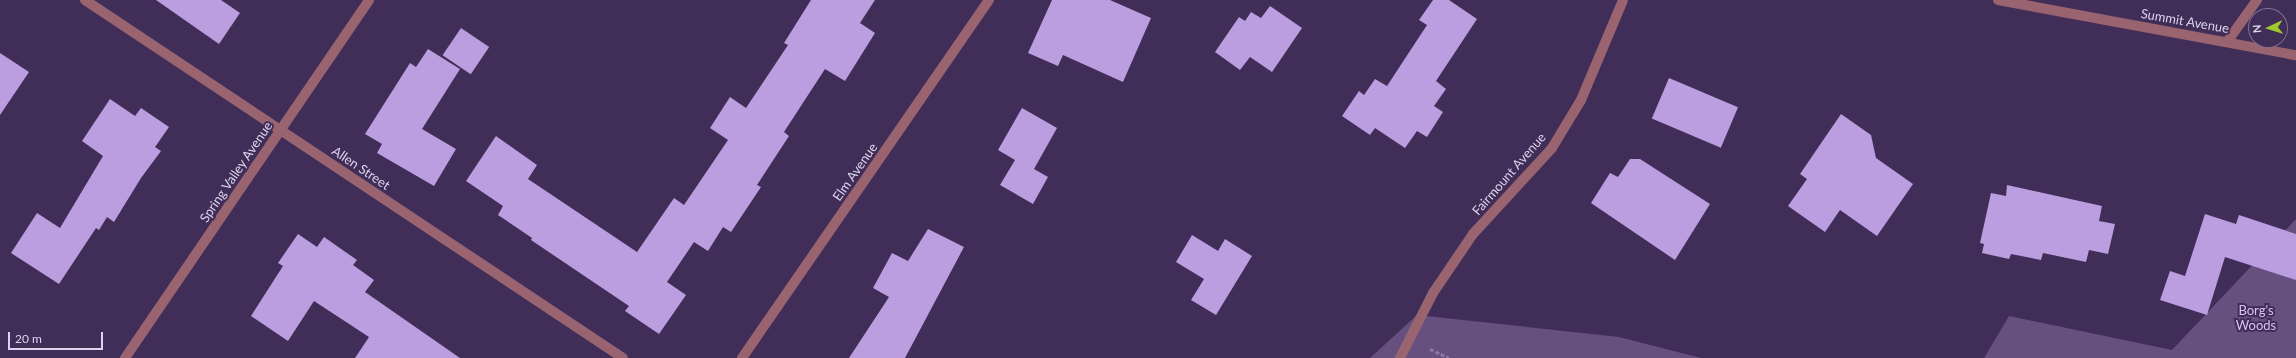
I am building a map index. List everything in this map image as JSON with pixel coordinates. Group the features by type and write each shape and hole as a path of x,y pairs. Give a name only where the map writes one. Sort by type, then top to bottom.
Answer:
{"street":[{"name":"Allen Street","path":"85,0 623,358"},
{"name":"Spring Valley Avenue","path":"125,358 369,0"},
{"name":"Elm Avenue","path":"742,358 989,0"},
{"name":"Fairmount Avenue","path":"1400,358 1433,293 1474,234 1552,148 1581,100 1623,0"},
{"name":"Summit Avenue","path":"1998,0 2296,55"},
{"path":"2227,42 2257,0"}],"green space":[{"name":"Borg's Woods","path":"2296,219 2296,358 1984,358 2009,316 2172,350"},
{"path":"1417,315 1619,337 1701,358 1370,358"}],"building":[{"path":"156,0 221,0 240,13 219,44"},
{"path":"811,0 875,0 860,23 875,33 845,81 825,69 784,132 789,136 757,185 761,187 731,232 723,227 708,251 694,242 667,282 686,295 659,334 625,311 629,306 531,240 532,238 498,215 503,206 466,181 496,136 537,165 528,179 637,252 674,198 684,205 728,140 710,128 730,97 746,108 788,45 784,43"},
{"path":"1052,0 1110,0 1151,18 1123,82 1063,55 1058,66 1028,53"},
{"path":"1433,0 1449,0 1477,19 1436,81 1446,89 1434,106 1443,112 1427,137 1417,131 1405,148 1375,128 1370,135 1342,116 1359,91 1364,95 1375,79 1387,86 1427,25 1419,20"},
{"path":"1270,6 1302,28 1272,72 1250,57 1240,70 1215,52 1239,17 1245,21 1251,12 1261,18"},
{"path":"461,28 489,47 471,74 443,55"},
{"path":"428,49 460,69 422,129 456,149 434,186 377,153 382,144 365,134 410,63 416,67"},
{"path":"0,53 29,72 0,115"},
{"path":"1669,78 1738,107 1721,148 1652,119"},
{"path":"110,99 135,116 141,108 169,127 155,147 161,151 141,178 114,222 107,217 99,230 96,228 59,284 11,253 37,213 60,228 103,156 82,141"},
{"path":"1022,108 1057,128 1034,169 1048,177 1033,204 1000,185 1015,160 998,150"},
{"path":"1841,114 1871,135 1876,158 1913,184 1877,236 1840,210 1825,232 1788,206 1807,179 1800,174"},
{"path":"1630,159 1640,159 1710,204 1675,260 1591,203 1610,173 1618,177"},
{"path":"2007,185 2102,206 2099,221 2115,224 2108,254 2089,250 2086,262 2043,253 2041,260 2011,254 2009,259 1982,253 1984,244 1980,243 1991,193 2006,196"},
{"path":"2205,214 2236,224 2239,215 2296,234 2296,280 2225,257 2207,315 2160,300 2170,271 2185,276"},
{"path":"928,229 964,247 905,358 849,358 889,297 873,288 892,253 908,261"},
{"path":"298,234 317,247 324,237 357,260 353,265 374,280 365,292 460,358 355,358 369,337 314,301 288,341 251,316 283,266 278,263"},
{"path":"1192,235 1218,251 1225,239 1252,256 1216,315 1191,300 1204,279 1176,262"}]}
